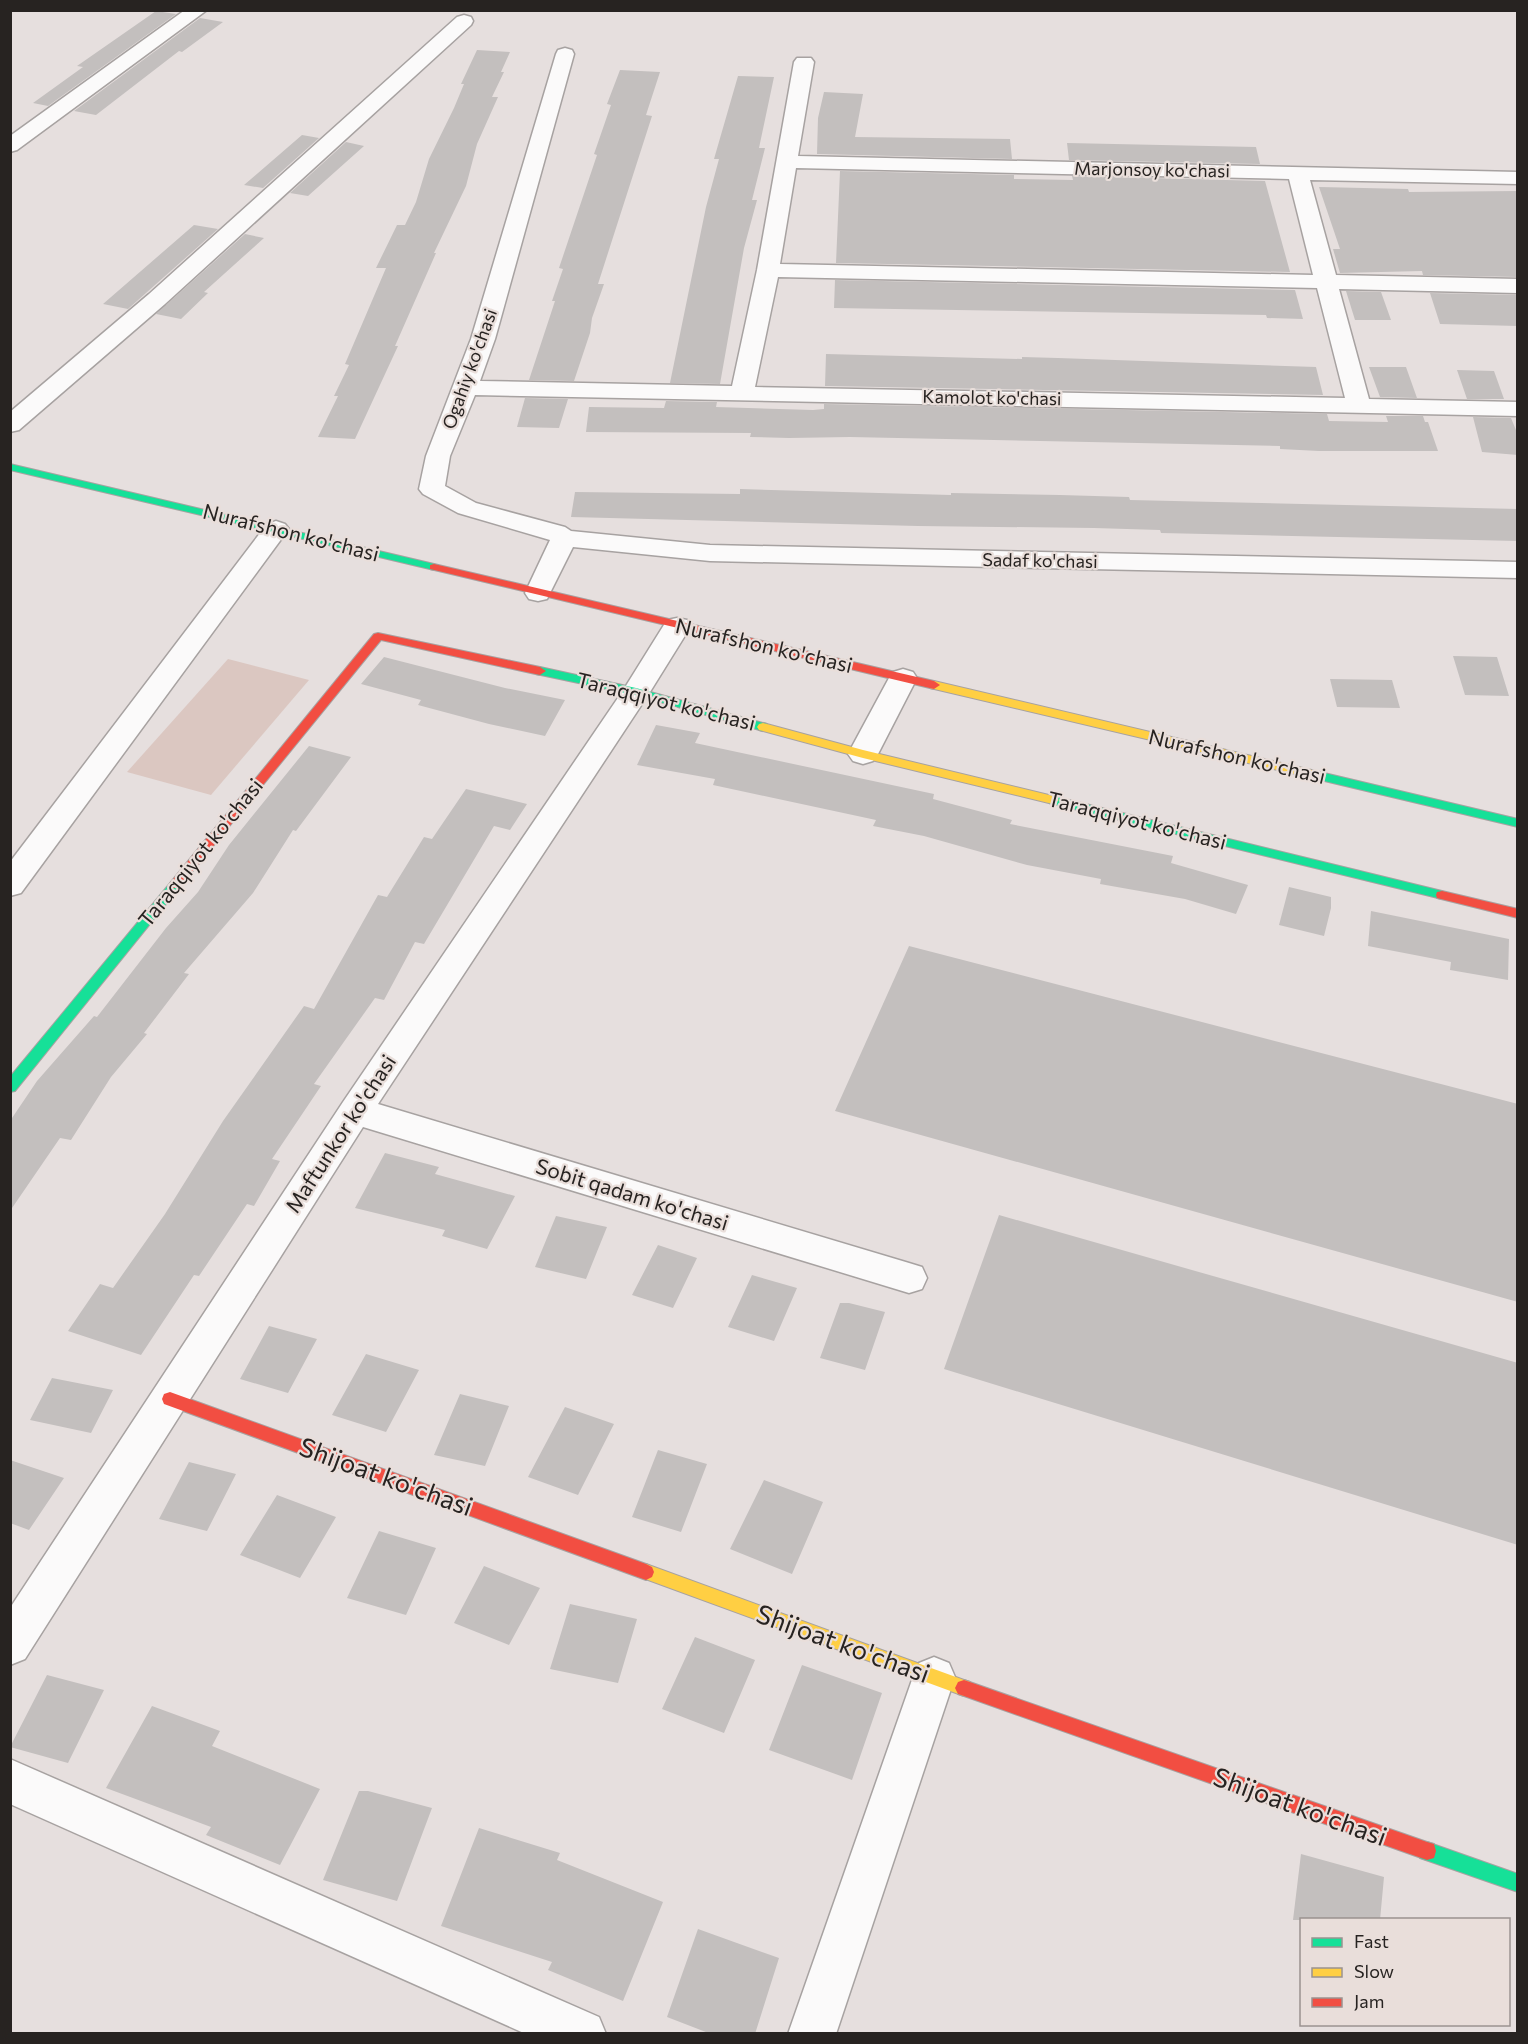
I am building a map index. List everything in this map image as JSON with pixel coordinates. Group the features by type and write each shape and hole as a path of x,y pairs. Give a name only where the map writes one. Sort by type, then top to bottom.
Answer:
{"street":[{"path":"10,146 198,10"},
{"path":"10,424 157,299 464,21"},
{"name":"Ogahiy ko'chasi","path":"564,538 556,532 467,508 432,489 438,456 483,339 565,54"},
{"path":"742,393 768,270 804,62"},
{"name":"Marjonsoy ko'chasi","path":"786,162 1518,178"},
{"path":"1299,174 1359,406"},
{"path":"768,270 1518,286"},
{"name":"Kamolot ko'chasi","path":"466,388 1518,409"},
{"name":"Nurafshon ko'chasi","path":"10,467 1518,823"},
{"path":"10,885 276,529"},
{"path":"538,593 564,538"},
{"name":"Sadaf ko'chasi","path":"564,538 722,554 1518,570"},
{"name":"Maftunkor ko'chasi","path":"10,1645 355,1111 636,692 677,626"},
{"name":"Taraqqiyot ko'chasi","path":"10,1087 378,636 636,692 862,754 1518,914"},
{"path":"862,754 903,678"},
{"name":"Sobit qadam ko'chasi","path":"355,1111 909,1278"},
{"name":"Shijoat ko'chasi","path":"170,1398 934,1677 1518,1884"},
{"path":"812,2034 934,1677"},
{"path":"10,1781 582,2034"}],"shaded area":[{"path":"228,659 309,680 211,795 127,772"}],"building":[{"path":"156,11 176,14 48,106 33,103 83,67 77,66"},
{"path":"200,18 223,22 182,52 179,51 96,115 74,111"},
{"path":"477,50 510,52 501,72 504,72 492,97 498,97 477,144 466,186 434,253 436,253 395,346 398,346 355,439 318,437 338,396 334,396 349,365 345,364 386,268 376,268 397,225 405,225 416,202 429,159 454,108 464,84 461,84"},
{"path":"620,70 660,72 646,115 652,116 598,284 604,284 592,318 590,333 574,381 529,380 555,301 552,301 563,269 559,268 597,155 594,154 611,105 607,104"},
{"path":"738,76 774,77 759,148 765,148 752,200 757,200 744,248 720,384 670,383 706,207 719,159 714,159"},
{"path":"824,92 863,94 855,137 1010,139 1012,159 817,154 818,118"},
{"path":"302,135 319,138 263,188 244,185"},
{"path":"346,142 364,146 308,196 290,193"},
{"path":"1067,143 1256,147 1260,164 1069,160"},
{"path":"840,171 1014,175 1014,179 1073,180 1072,176 1265,181 1290,272 836,263"},
{"path":"1319,187 1408,189 1409,192 1518,191 1518,277 1423,275 1422,271 1340,273 1333,249 1340,249"},
{"path":"194,225 218,229 128,309 103,304"},
{"path":"245,234 264,238 204,292 208,293 181,319 156,314"},
{"path":"835,280 1295,290 1303,319 1267,318 1266,315 834,308"},
{"path":"1346,291 1381,292 1391,320 1355,320"},
{"path":"1430,293 1518,295 1518,326 1440,324"},
{"path":"826,354 1022,359 1022,357 1316,367 1323,395 825,386"},
{"path":"1369,367 1406,367 1417,398 1380,397"},
{"path":"1457,370 1494,371 1504,399 1467,399"},
{"path":"525,398 568,399 559,428 517,427"},
{"path":"666,401 717,402 716,407 813,410 824,409 824,404 1327,414 1329,421 1388,422 1386,416 1423,416 1425,422 1428,422 1438,451 1319,451 1280,449 1280,446 750,437 751,433 586,432 589,407 664,408"},
{"path":"1473,417 1511,418 1518,435 1518,455 1482,452"},
{"path":"740,489 951,495 951,493 1060,495 1129,497 1130,500 1518,509 1518,541 1161,533 1160,530 1094,528 571,517 575,492 740,494"},
{"path":"1453,656 1497,657 1509,696 1465,695"},
{"path":"384,657 505,688 565,700 545,736 489,724 418,705 421,700 361,684"},
{"path":"1330,679 1392,680 1400,708 1337,707"},
{"path":"656,725 700,733 695,743 934,794 933,799 1012,820 1010,824 1173,856 1171,863 1248,885 1236,914 1185,899 1100,884 1101,879 1027,865 924,836 873,826 876,820 713,785 715,779 637,765"},
{"path":"309,746 351,757 296,831 293,830 253,893 184,973 189,974 144,1033 147,1034 111,1077 71,1140 60,1138 10,1211 10,1121 37,1081 94,1016 97,1017 166,928 198,892 229,845"},
{"path":"466,789 527,804 510,830 494,826 424,944 415,942 384,1000 375,998 314,1084 321,1086 272,1159 280,1161 254,1206 247,1204 199,1276 194,1275 141,1355 68,1331 100,1284 113,1288 165,1214 223,1121 304,1006 314,1009 378,895 387,897 424,837 432,839"},
{"path":"1289,887 1331,897 1331,908 1324,936 1279,925"},
{"path":"1371,911 1509,939 1508,980 1450,970 1451,962 1368,946"},
{"path":"909,946 1518,1104 1518,1302 835,1111"},
{"path":"385,1153 439,1167 435,1174 515,1196 487,1249 442,1236 445,1230 355,1208"},
{"path":"999,1215 1518,1363 1518,1545 944,1369"},
{"path":"556,1216 607,1227 586,1279 535,1267"},
{"path":"658,1245 697,1258 673,1308 632,1295"},
{"path":"752,1275 797,1288 774,1341 728,1327"},
{"path":"840,1303 885,1312 865,1370 820,1358"},
{"path":"269,1326 317,1339 288,1393 240,1379"},
{"path":"366,1354 419,1370 386,1432 332,1415"},
{"path":"52,1378 113,1390 91,1433 30,1420"},
{"path":"460,1394 509,1406 485,1466 434,1455"},
{"path":"565,1407 614,1424 578,1495 528,1477"},
{"path":"658,1450 707,1464 681,1532 632,1517"},
{"path":"10,1460 64,1478 29,1530 10,1523"},
{"path":"189,1462 236,1474 207,1531 159,1519"},
{"path":"764,1480 823,1502 792,1574 730,1549"},
{"path":"277,1495 336,1517 300,1578 240,1555"},
{"path":"379,1531 436,1548 406,1615 347,1598"},
{"path":"484,1566 540,1588 509,1645 454,1623"},
{"path":"570,1604 637,1619 618,1683 550,1669"},
{"path":"695,1637 755,1660 724,1733 662,1709"},
{"path":"802,1665 882,1693 852,1780 769,1750"},
{"path":"47,1675 104,1690 68,1763 10,1747"},
{"path":"152,1706 220,1731 212,1746 320,1789 280,1865 206,1835 211,1827 106,1788"},
{"path":"359,1791 368,1791 432,1808 397,1901 323,1880"},
{"path":"479,1828 560,1853 557,1860 663,1902 623,2001 548,1970 552,1962 441,1926"},
{"path":"1301,1854 1384,1877 1380,1918 1300,1918 1300,1920 1293,1920"},
{"path":"698,1929 779,1958 755,2034 711,2034 667,2017"}],"traffic: fast":[{"path":"10,467 434,567"},
{"path":"540,671 636,692 763,727"},
{"path":"1320,776 1518,823"},
{"path":"1053,800 1442,895"},
{"path":"10,1087 175,885"},
{"path":"1427,1851 1518,1883"}],"traffic: slow":[{"path":"934,685 1320,776"},
{"path":"763,727 1053,800"},
{"path":"646,1572 964,1688"}],"traffic: jam":[{"path":"434,567 934,685"},
{"path":"175,885 378,636 540,671"},
{"path":"1442,895 1518,914"},
{"path":"170,1399 646,1572"},
{"path":"964,1688 1427,1851"}]}
